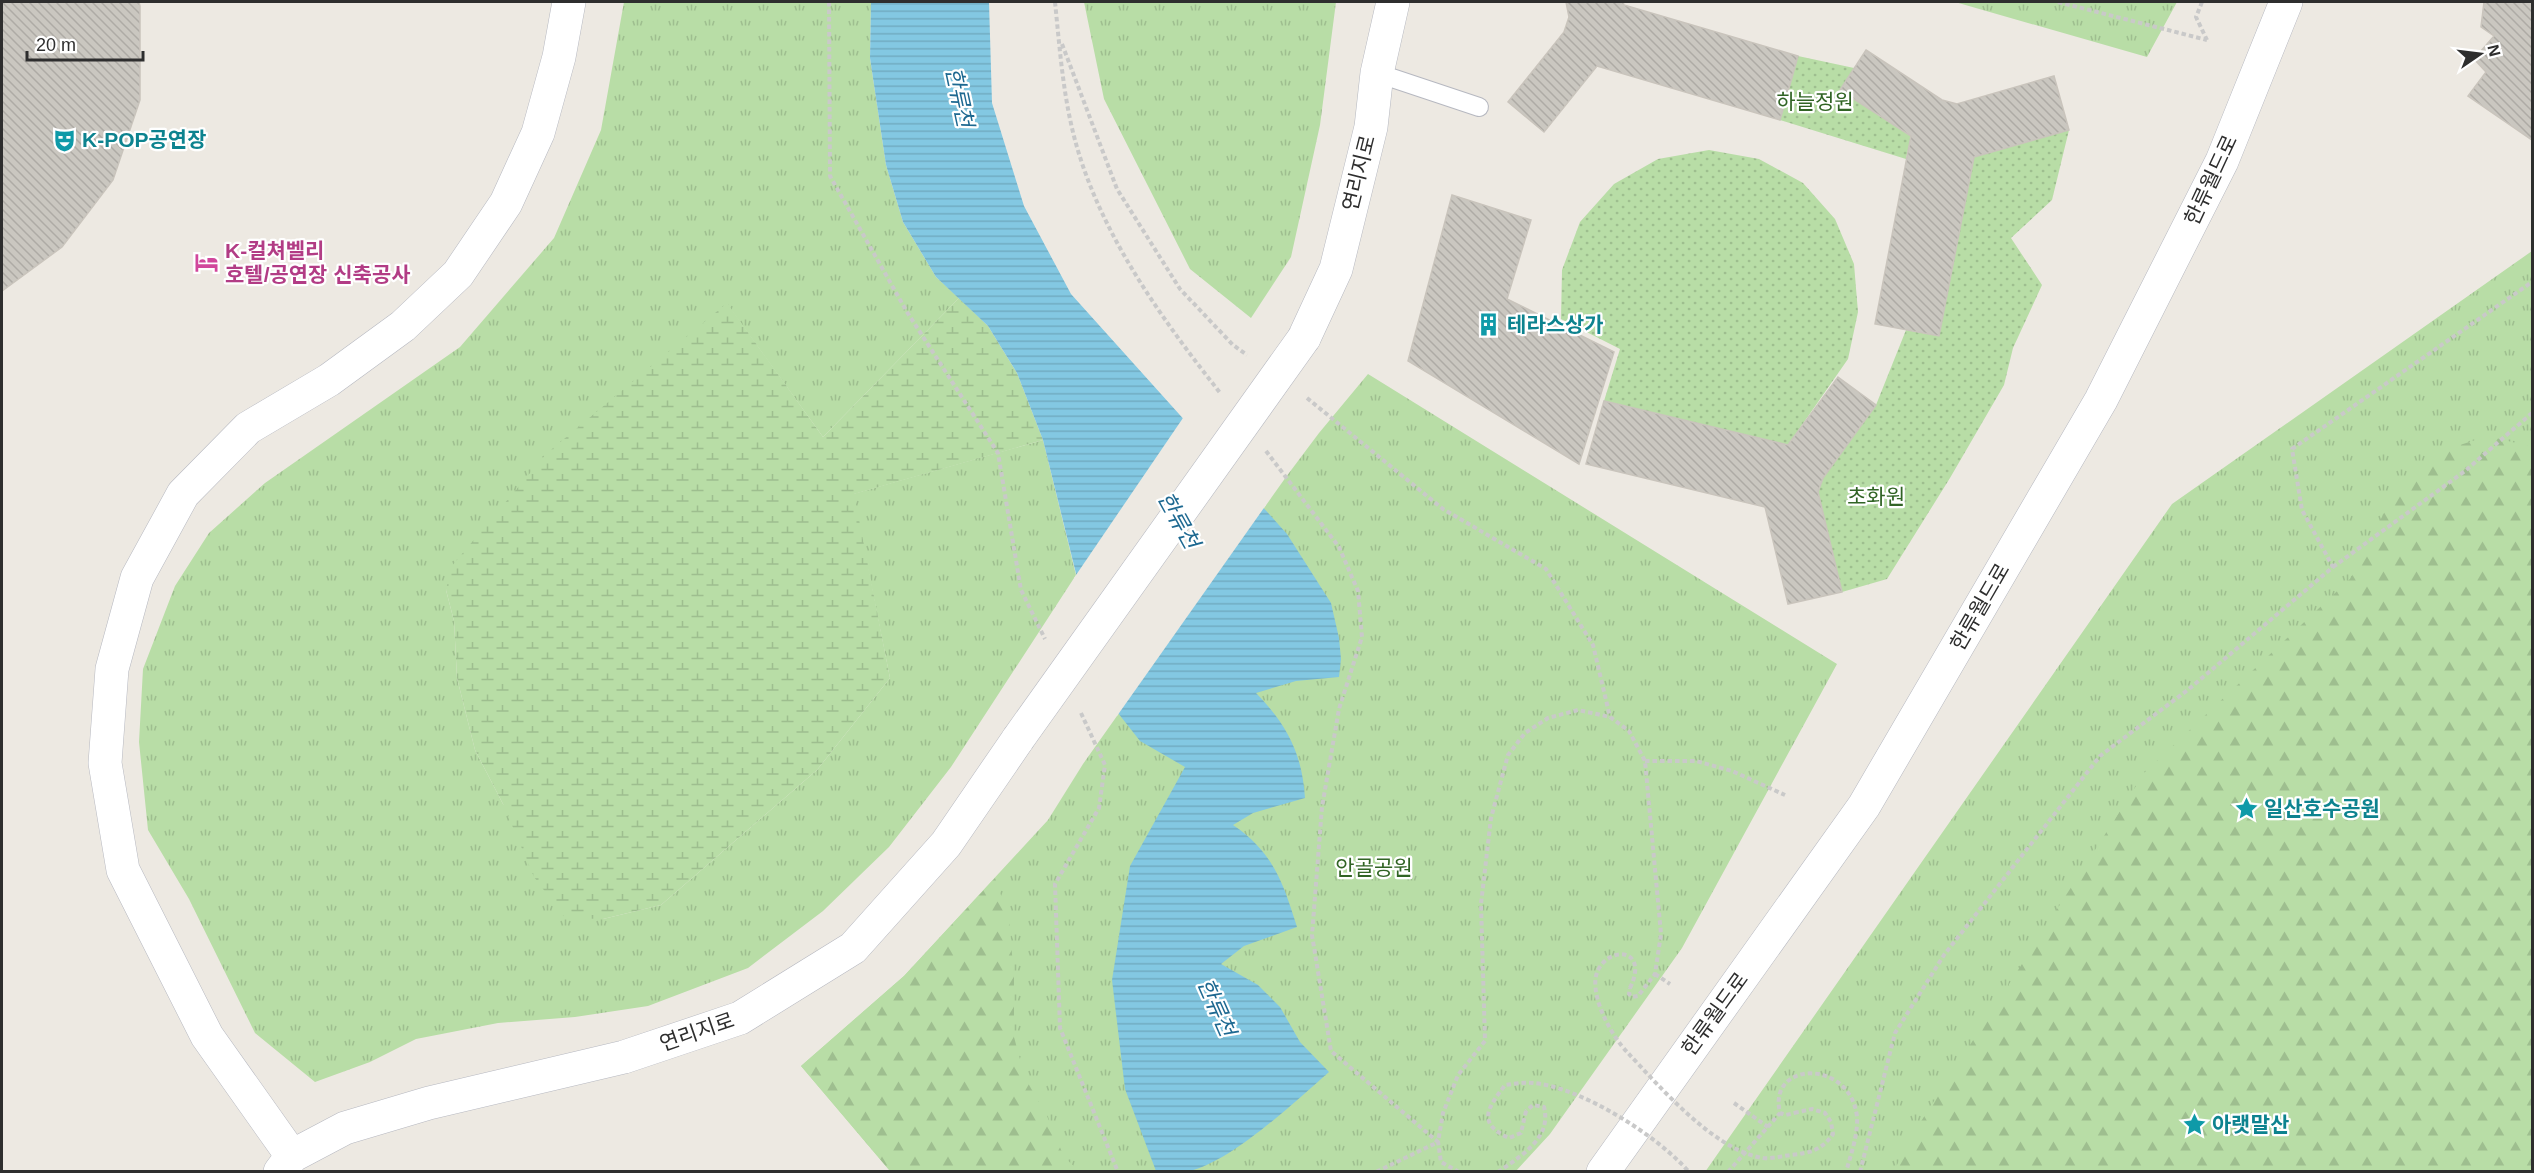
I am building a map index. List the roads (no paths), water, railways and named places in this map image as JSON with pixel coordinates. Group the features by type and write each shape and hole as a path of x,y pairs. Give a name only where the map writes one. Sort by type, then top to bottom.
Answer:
{"street":[{"path":"286,1164 207,1036 123,870 105,764 111,669 137,578 183,494 248,428 329,381 403,326 458,274 506,203 538,133 559,57 569,2"},
{"name":"연리지로","path":"286,1164 345,1128 429,1103 624,1057 740,1018 853,948 946,844 1018,739 1304,338 1336,269 1371,127 1377,73 1393,2"},
{"name":"한류월드로","path":"1603,1172 1864,806 2102,400 2222,161 2286,2"}],"lane":[{"path":"1377,73 1479,107"}],"water":[{"name":"한류천","path":"871,2 989,2 992,103 1024,206 1071,294 1287,534 1331,603 1339,638 1341,659 1339,677 1296,681 1256,693 1276,717 1291,741 1300,767 1305,798 1253,813 1233,825 1258,846 1275,869 1297,927 1244,946 1221,964 1258,985 1280,1007 1300,1042 1329,1072 1243,1144 1205,1166 1189,1171 1156,1171 1125,1089 1112,980 1130,866 1185,767 1140,741 1107,699 1043,440 1017,373 988,326 936,277 903,222 886,165 870,58"}],"place":[{"name":"K-POP공연장","path":"64,140"},
{"name":"K-컬쳐벨리 호텔/공연장 신축공사","path":"207,263"},
{"name":"테라스상가","path":"1489,325"},
{"name":"일산호수공원","path":"2246,809"},
{"name":"아랫말산","path":"2194,1125"}],"park label":[{"name":"하늘정원","path":"1815,102"},
{"name":"초화원","path":"1876,497"},
{"name":"안골공원","path":"1374,868"}]}
